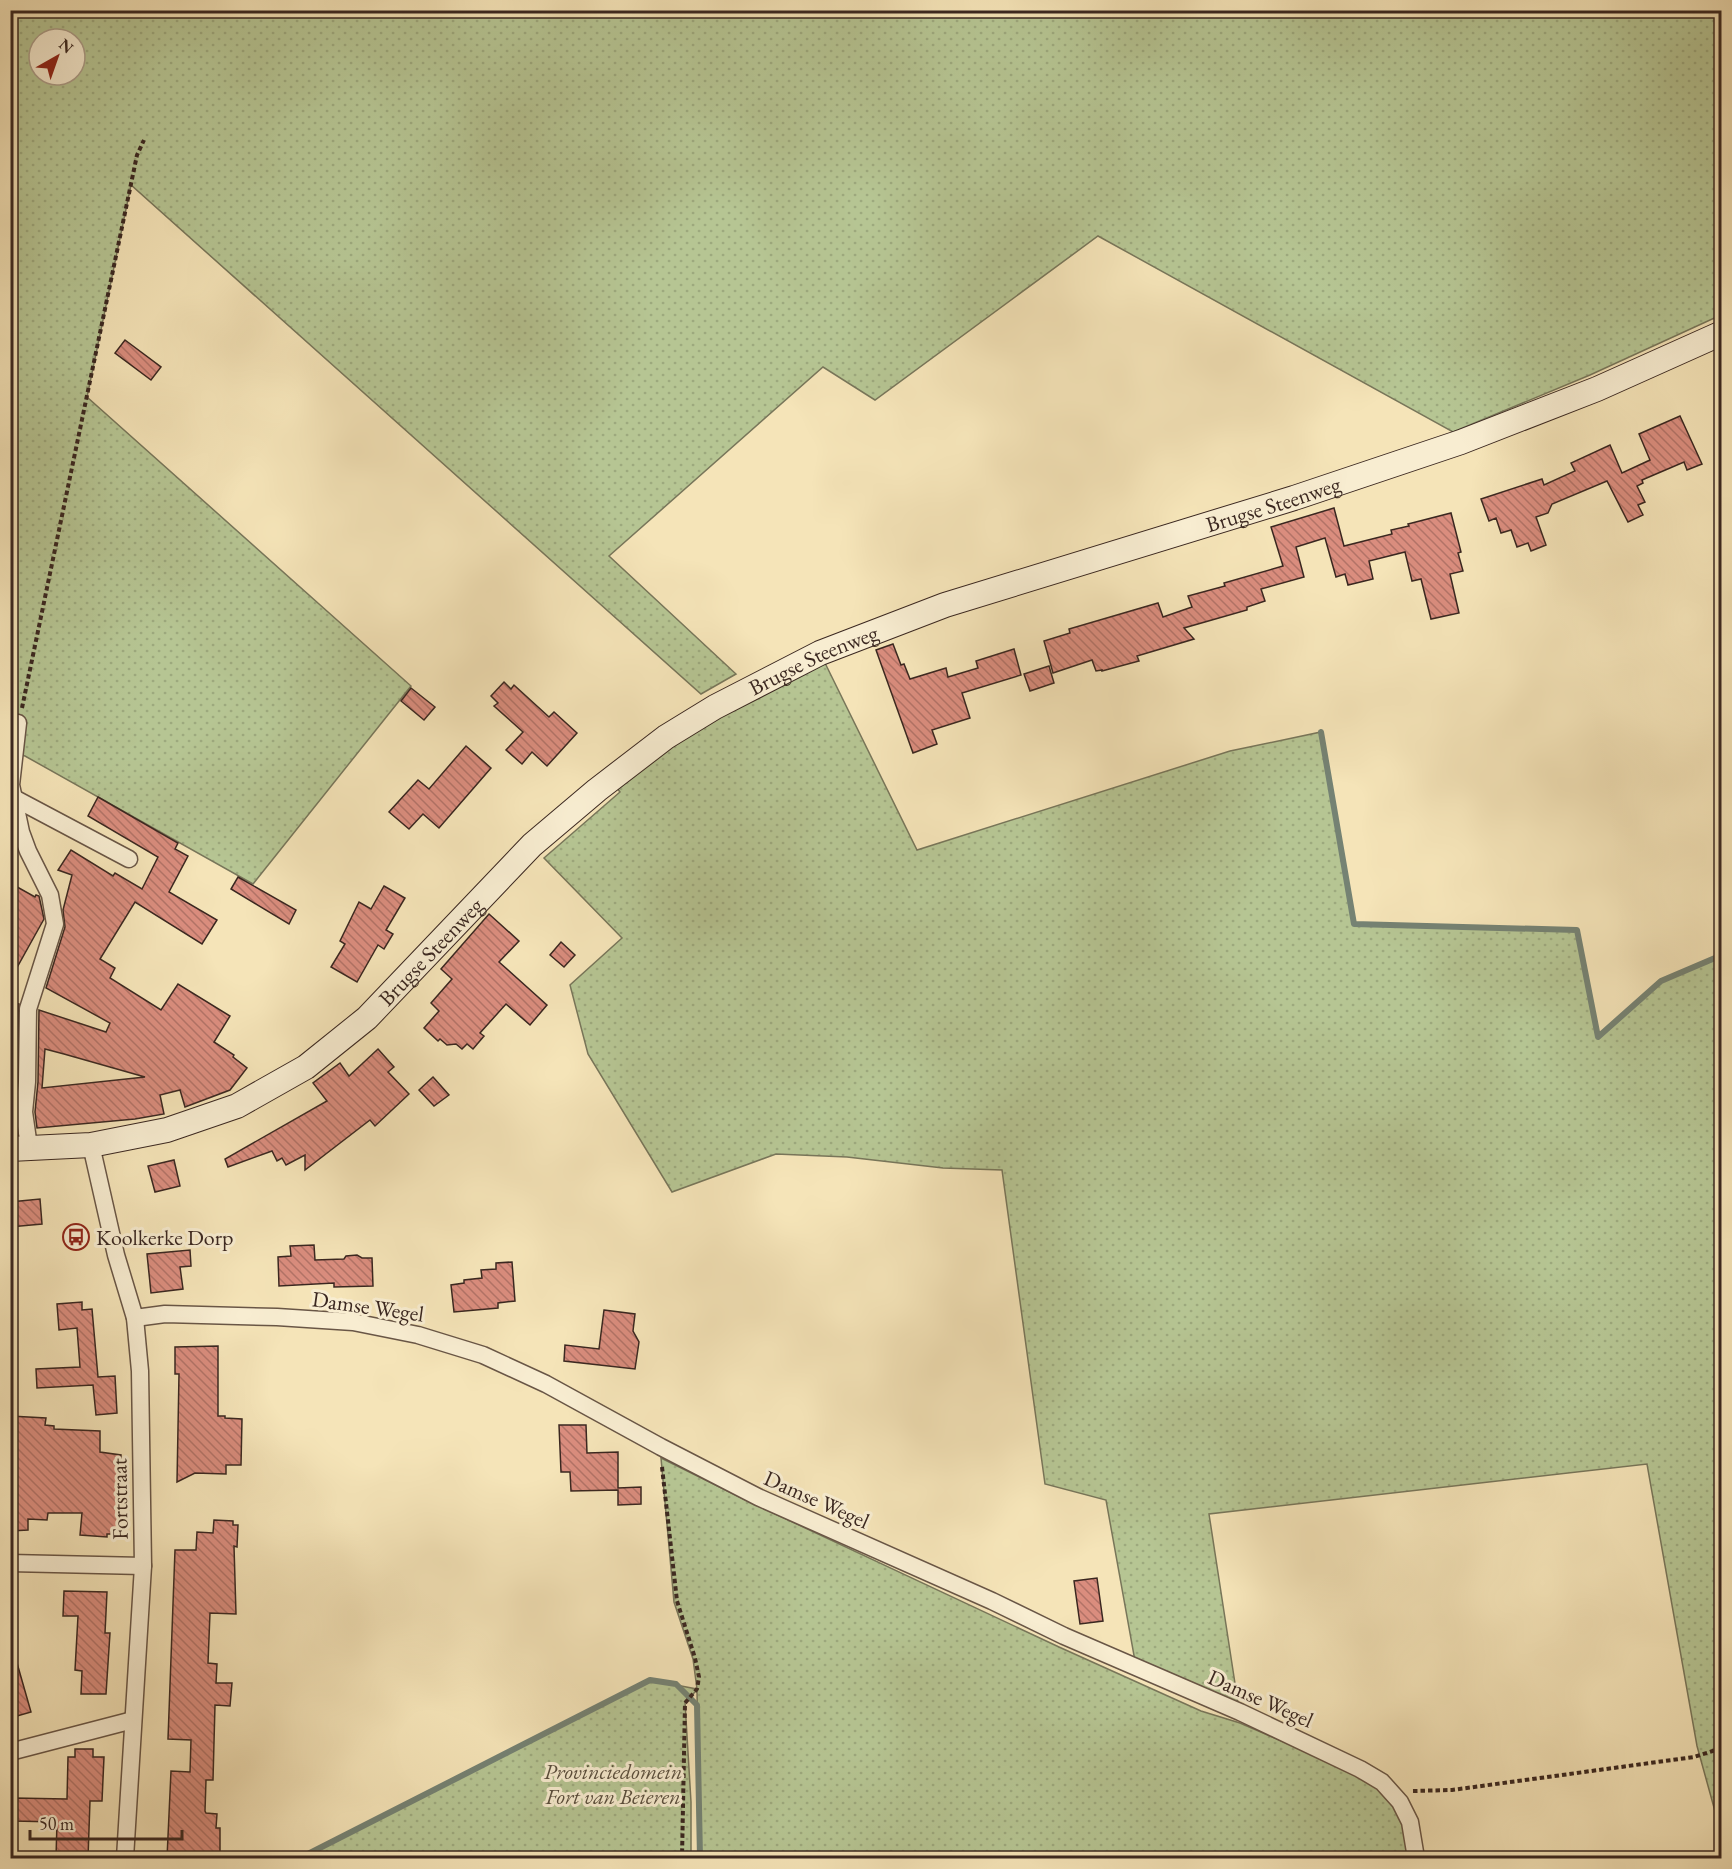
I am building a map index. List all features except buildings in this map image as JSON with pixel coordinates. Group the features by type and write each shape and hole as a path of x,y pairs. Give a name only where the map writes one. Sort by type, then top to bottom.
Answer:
{"main road":[{"name":"Brugse Steenweg","path":"20,1148 91,1145 167,1130 237,1106 306,1067 367,1018 532,845 597,790 666,737 705,713 820,653 945,605 1294,498 1461,442 1597,389 1722,333"}],"street":[{"path":"18,723 11,785 21,832 50,895 55,924 28,1009 27,1082 20,1148"},
{"path":"14,798 129,859"},
{"name":"Fortstraat","path":"91,1145 116,1255 135,1318 140,1371 143,1566 124,1858"},
{"name":"Damse Wegel","path":"135,1318 165,1314 353,1322 418,1335 483,1355 546,1384 661,1448 758,1497 992,1601 1064,1636 1250,1717 1360,1769 1382,1782 1400,1802 1410,1822 1416,1858"},
{"path":"10,1563 143,1566"},
{"path":"10,1752 133,1720"}],"path":[{"path":"18,723 137,155 144,140"},
{"path":"661,1448 676,1601 699,1677 697,1689 685,1703 683,1723 682,1858"},
{"path":"1391,1791 1452,1790 1694,1757 1722,1748"}],"green space":[{"path":"11,11 1721,11 1722,195 1718,200 1722,202 1721,315 1590,375 1453,432 1098,236 875,400 823,367 609,556 736,674 701,694 131,185 87,397 411,686 253,884 25,756 14,753 11,728"},
{"path":"824,661 917,850 1230,751 1321,732 1354,924 1577,930 1598,1037 1661,981 1721,955 1721,1833 1697,1746 1647,1464 1209,1514 1238,1703 1135,1661 1106,1500 1045,1484 1002,1170 943,1168 847,1157 776,1154 672,1192 588,1054 570,985 622,938 544,858 620,792 616,787 672,744 722,714"},
{"name":"Provinciedomein Fort van Beieren","path":"661,1458 1059,1647 1201,1711 1240,1723 1358,1774 1378,1786 1406,1823 1412,1858 700,1858 697,1690 685,1702 691,1802 691,1858 300,1858 650,1680 697,1689 693,1659 674,1602"}],"waterway":[{"path":"1321,732 1354,924 1577,930 1598,1037 1661,981 1722,955"},
{"path":"300,1858 650,1680 676,1684 697,1705 700,1858"}],"place":[{"name":"Koolkerke Dorp","path":"76,1237"}]}
